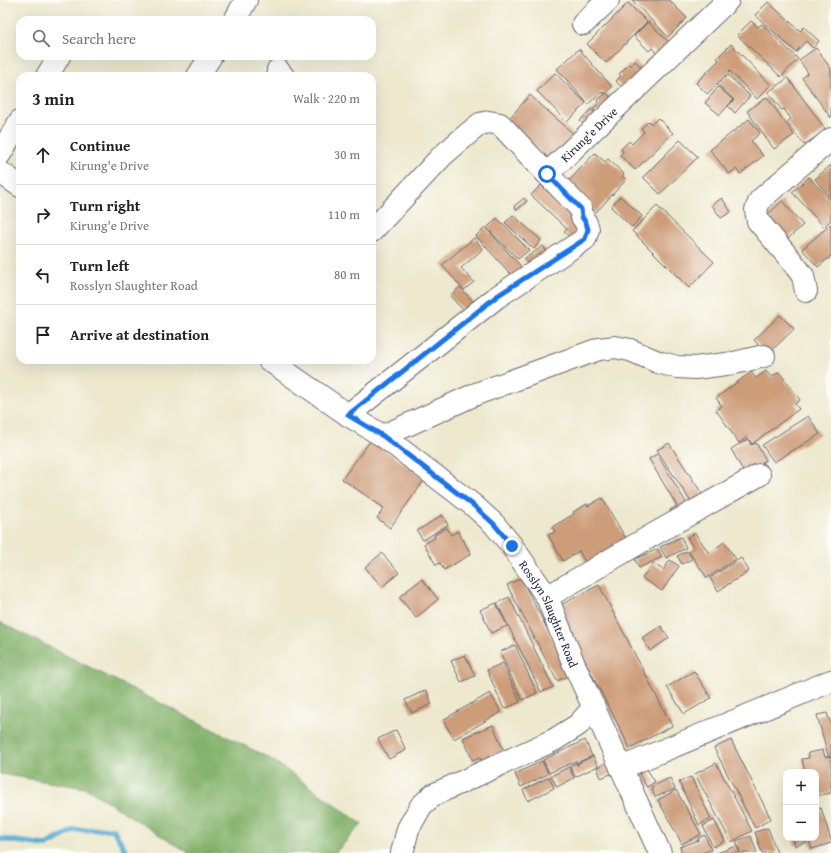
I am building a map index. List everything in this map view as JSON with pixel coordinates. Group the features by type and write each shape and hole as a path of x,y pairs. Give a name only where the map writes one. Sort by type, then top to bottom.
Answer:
{"street":[{"path":"237,16 246,0"},
{"path":"583,24 608,0"},
{"name":"Kirung'e Drive","path":"547,174 728,0"},
{"path":"49,72 57,60"},
{"path":"201,72 208,60"},
{"path":"348,415 497,296 585,239 588,229 582,217 581,209 500,124 489,122 480,124 442,156 376,228"},
{"path":"0,154 16,128"},
{"path":"806,292 802,276 791,260 758,221 756,210 760,200 831,139"},
{"path":"0,172 16,183"},
{"path":"383,436 476,394 599,349 615,347 630,350 658,362 677,367 696,368 734,363 764,356"},
{"name":"Rosslyn Slaughter Road","path":"275,364 348,415 383,436 473,505 494,524 512,546 547,598 573,662 660,853"},
{"path":"547,598 759,475"},
{"path":"621,768 831,681"},
{"path":"402,853 408,829 421,806 433,795 554,740 578,725 594,707"}],"green space":[{"path":"0,622 271,759 362,824 335,853 188,853 86,788 0,774"}],"building":[{"path":"632,0 669,0 687,18 668,37"},
{"path":"768,2 800,31 804,27 819,41 813,48 806,41 796,52 755,15"},
{"path":"628,3 647,22 606,63 587,44"},
{"path":"751,21 758,27 762,24 798,59 781,77 737,35"},
{"path":"648,22 669,42 657,54 652,48 649,51 634,36"},
{"path":"731,44 771,85 757,99 730,71 707,94 696,83 719,60 717,58"},
{"path":"816,48 831,69 831,118 802,78 808,73 799,60"},
{"path":"579,49 612,87 604,94 602,92 588,104 557,69"},
{"path":"635,61 644,70 624,90 616,81 621,76 619,74 629,64 631,66"},
{"path":"555,73 586,103 567,122 537,91"},
{"path":"728,75 750,96 735,113 728,106 734,100 718,85"},
{"path":"788,78 826,130 804,145 787,122 791,119 768,92"},
{"path":"718,87 733,100 720,115 705,103"},
{"path":"607,93 613,101 596,113 593,108 599,104 597,100"},
{"path":"530,95 577,137 553,164 506,122"},
{"path":"767,97 794,135 774,149 747,111"},
{"path":"591,109 599,117 588,129 580,121"},
{"path":"658,118 673,133 635,170 620,155 623,152 621,149 629,141 632,144 644,132 641,128 649,121 652,124"},
{"path":"749,119 760,133 751,141 763,156 740,174 736,169 729,174 710,150"},
{"path":"680,140 698,157 660,194 643,177"},
{"path":"595,153 605,162 608,159 624,174 622,176 626,180 596,212 566,184"},
{"path":"831,165 831,199 815,179"},
{"path":"809,177 831,201 831,220 824,227 792,192"},
{"path":"541,185 587,229 575,242 564,232 567,229 531,195"},
{"path":"620,196 642,216 632,227 611,207"},
{"path":"524,198 527,201 517,210 514,206"},
{"path":"722,198 731,212 721,218 712,205"},
{"path":"782,201 803,225 780,246 761,221"},
{"path":"657,206 714,262 689,288 632,231"},
{"path":"513,215 541,240 534,249 505,223"},
{"path":"497,218 529,250 518,259 487,228"},
{"path":"831,224 831,256 818,267 802,249"},
{"path":"485,227 527,273 517,281 476,236"},
{"path":"474,238 483,249 461,268 474,282 464,290 442,265"},
{"path":"543,246 550,256 532,270 524,259"},
{"path":"460,287 476,305 466,313 450,296"},
{"path":"780,315 794,329 767,355 754,340"},
{"path":"766,371 771,377 779,372 800,400 795,404 799,409 752,444 747,437 739,443 716,410 722,406 716,398 751,372 756,378"},
{"path":"808,416 820,434 774,462 762,445"},
{"path":"748,439 751,445 756,443 766,460 762,462 765,468 747,478 731,449"},
{"path":"371,440 425,479 390,528 377,518 384,508 342,479"},
{"path":"669,443 706,500 695,508 657,450"},
{"path":"657,454 690,509 675,518 670,510 677,506 649,459"},
{"path":"602,498 628,542 587,565 579,551 563,561 548,535 555,532 552,527 574,514 573,512"},
{"path":"442,515 448,525 423,540 417,531"},
{"path":"447,528 451,535 458,531 471,554 444,570 440,563 436,565 424,544 435,538 434,535"},
{"path":"695,533 709,553 724,542 736,559 707,578 689,552 694,548 687,538"},
{"path":"681,537 686,548 666,558 660,547"},
{"path":"658,549 662,557 639,568 635,559"},
{"path":"687,551 692,559 682,564 677,556"},
{"path":"382,553 399,573 382,587 365,567"},
{"path":"741,558 749,571 718,591 710,578"},
{"path":"670,560 679,566 662,591 642,578 653,563 663,570"},
{"path":"521,578 571,675 557,681 507,585"},
{"path":"422,579 438,599 416,618 399,597"},
{"path":"599,585 672,726 630,748 557,607"},
{"path":"509,597 553,687 541,692 497,603"},
{"path":"496,603 507,626 491,633 480,610"},
{"path":"661,626 669,638 650,651 642,638"},
{"path":"515,645 537,693 522,700 500,652"},
{"path":"465,655 475,676 461,682 451,661"},
{"path":"503,663 520,702 504,709 487,670"},
{"path":"694,671 711,698 684,714 667,687"},
{"path":"426,690 432,704 412,713 405,700"},
{"path":"490,693 501,712 454,739 443,720"},
{"path":"827,713 831,726 831,754 828,755 817,715"},
{"path":"493,725 504,751 482,762 480,758 473,761 463,738"},
{"path":"396,730 406,750 389,759 378,739"},
{"path":"585,740 592,756 577,763 576,761 549,773 543,760"},
{"path":"731,740 771,819 755,828 714,748"},
{"path":"823,750 825,757 831,756 831,793 819,795 819,769 804,769 802,759 809,758 808,753"},
{"path":"593,756 598,766 575,777 570,766 576,763 578,766 577,764"},
{"path":"542,761 548,774 521,787 515,774"},
{"path":"608,762 613,773 601,778 597,768"},
{"path":"716,763 752,831 731,842 695,774"},
{"path":"569,767 574,778 557,787 551,776"},
{"path":"647,769 655,782 647,787 639,774"},
{"path":"549,777 554,788 528,801 523,790"},
{"path":"691,777 711,819 699,825 679,782"},
{"path":"670,778 675,789 655,797 651,787"},
{"path":"676,790 701,834 682,844 658,800"},
{"path":"819,808 821,808 831,843 812,849 809,841 819,841"},
{"path":"714,820 725,841 713,847 703,826"},
{"path":"768,828 777,853 762,853 755,832"},
{"path":"705,835 711,850 701,853 682,853 680,847 699,840 698,838"},
{"path":"751,836 757,853 741,853 736,841"},
{"path":"794,841 809,841 795,846"},
{"path":"737,846 740,853 717,853"}],"waterway":[{"path":"0,839 46,845 74,830 113,829 127,853"}],"route":[{"path":"512,546 494,524 473,505 383,436 348,415 497,296 585,239 588,229 582,217 581,209 547,174"}]}
